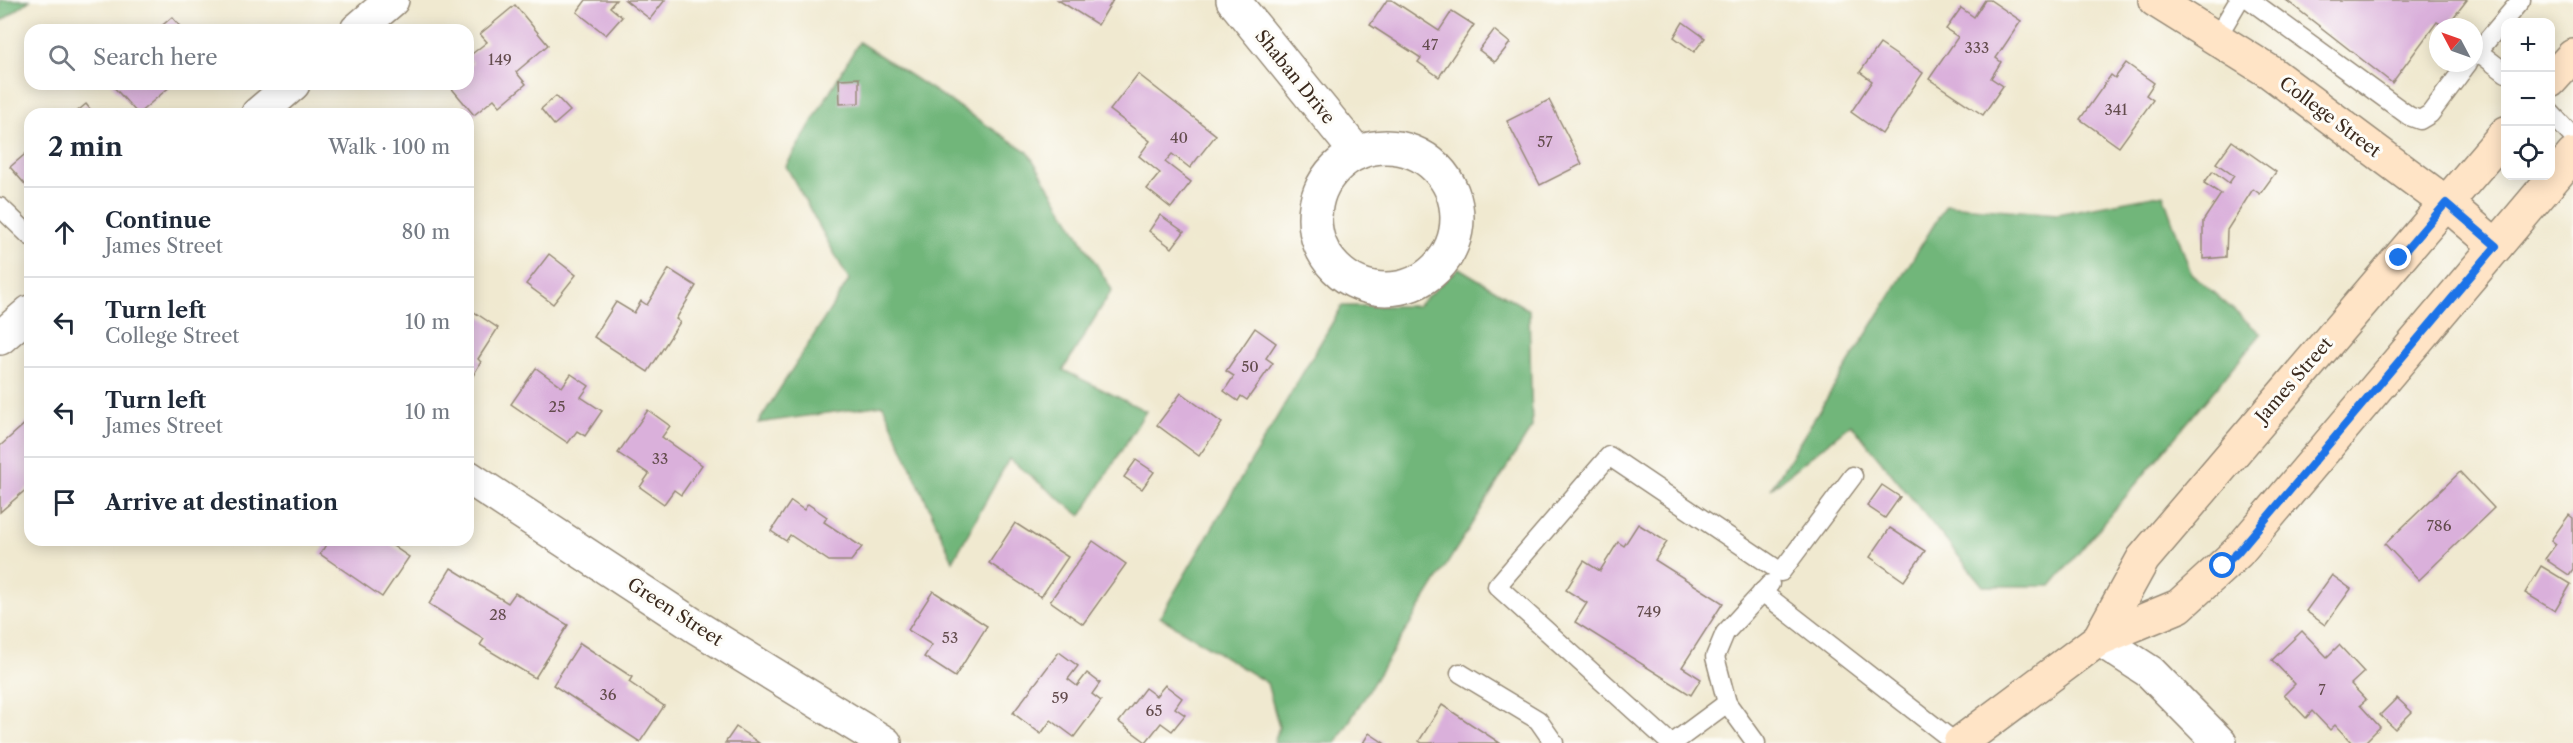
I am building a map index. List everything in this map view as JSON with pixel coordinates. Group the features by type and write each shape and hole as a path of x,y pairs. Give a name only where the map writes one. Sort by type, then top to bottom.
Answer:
{"main road":[{"name":"College Street","path":"2155,0 2270,72 2446,203 2496,246"},
{"path":"2555,76 2573,56"},
{"name":"James Street","path":"2098,639 2143,559 2501,138"},
{"name":"James Street","path":"1958,743 2098,639 2179,606 2238,552 2573,155"}],"street":[{"path":"364,24 392,0"},
{"name":"Shaban Drive","path":"1233,0 1357,153"},
{"path":"265,108 286,90"},
{"path":"1381,147 1405,149 1428,159 1445,177 1455,200 1457,224 1451,248 1437,268 1418,282 1396,289 1374,289 1352,281 1334,267 1322,249 1315,227 1316,205 1324,183 1338,165 1357,153 1381,147"},
{"path":"0,338 24,317"},
{"name":"Green Street","path":"474,481 698,628 885,743"},
{"path":"2098,639 2150,672 2220,743"}],"lane":[{"path":"2216,39 2239,0"},
{"path":"2250,0 2409,116 2420,120 2430,114 2462,72"},
{"path":"2483,45 2521,0"},
{"path":"2483,62 2503,72"},
{"path":"2555,117 2573,137"},
{"path":"0,207 24,230"},
{"path":"1727,703 1671,743 1497,586 1609,456 1781,572"},
{"path":"1756,743 1727,703 1716,657 1725,633 1781,572 1852,476"},
{"path":"1762,592 1958,743"},
{"path":"1460,673 1538,720 1554,743"}],"green space":[{"path":"0,0 30,0 3,20 0,18"},
{"path":"859,42 1028,152 1112,290 1063,370 1146,411 1081,516 1009,459 953,561 883,405 758,423 849,280 786,166"},
{"path":"2163,194 2191,273 2261,334 2051,586 1983,586 1851,424 1771,489 1946,205 2057,214"},
{"path":"1459,268 1529,310 1532,427 1336,743 1274,743 1279,727 1267,683 1160,617 1342,306 1417,306"}],"building":[{"path":"586,0 616,0 610,7 622,17 606,35 577,12"},
{"path":"625,0 665,0 650,19"},
{"path":"1058,0 1113,0 1098,25"},
{"path":"1387,0 1392,0 1439,31 1452,11 1474,25 1439,77 1418,62 1421,58 1370,25"},
{"path":"1985,0 1990,0 2021,21 1996,58 2001,62 1991,78 2003,86 1983,115 1929,79 1958,37 1946,29 1961,8 1974,17"},
{"path":"2286,0 2467,0 2453,18 2429,18 2429,33 2392,83"},
{"path":"515,5 548,45 516,72 526,84 500,106 494,99 474,115 474,108 468,108 453,90 474,90 474,52 487,42 480,34"},
{"path":"172,17 178,24 164,24"},
{"path":"1683,22 1705,38 1694,52 1674,37"},
{"path":"1494,30 1510,43 1495,62 1479,50"},
{"path":"1880,44 1923,73 1882,134 1851,112 1872,81 1860,72"},
{"path":"2126,63 2154,83 2146,95 2153,100 2119,147 2080,119 2111,75 2115,78"},
{"path":"1138,74 1216,135 1190,168 1172,154 1165,162 1191,182 1171,208 1147,189 1160,173 1139,156 1150,141 1110,110"},
{"path":"859,78 859,103 840,104 839,79"},
{"path":"116,90 166,90 145,108 133,108"},
{"path":"556,96 570,111 554,125 541,109"},
{"path":"1549,100 1582,164 1540,185 1507,121"},
{"path":"2232,141 2276,172 2260,194 2253,189 2227,230 2226,257 2203,259 2203,221 2221,194 2204,183 2213,171 2229,183 2234,176 2216,163"},
{"path":"24,155 24,183 10,167"},
{"path":"1160,215 1184,232 1172,248 1149,231"},
{"path":"549,254 576,275 553,304 526,284"},
{"path":"669,269 696,286 676,319 680,322 648,372 594,337 616,302 634,313 641,301 647,305"},
{"path":"474,312 498,328 478,359 481,362 474,374"},
{"path":"1255,328 1276,343 1266,358 1273,363 1247,400 1241,396 1238,401 1224,391 1234,376 1226,371"},
{"path":"536,368 562,387 571,374 589,386 581,397 602,411 585,436 577,431 568,443 511,404"},
{"path":"1181,393 1222,423 1199,456 1157,425"},
{"path":"648,410 670,426 662,437 702,465 681,495 674,490 664,504 640,487 649,474 618,453"},
{"path":"24,425 24,491 0,512 0,446"},
{"path":"1136,460 1154,472 1142,489 1124,477"},
{"path":"2460,472 2494,508 2419,580 2385,544"},
{"path":"1882,485 1900,497 1885,518 1867,506"},
{"path":"791,501 804,510 808,504 827,517 824,522 862,547 851,561 829,561 790,535 786,541 771,531"},
{"path":"2569,515 2573,518 2573,569 2569,575 2545,559 2556,544 2551,540"},
{"path":"1015,523 1068,557 1041,597 989,563"},
{"path":"1638,524 1667,542 1655,560 1723,603 1682,667 1701,679 1691,695 1575,622 1587,603 1566,590 1584,561 1600,571 1618,542 1624,546"},
{"path":"1890,528 1925,551 1904,581 1870,557"},
{"path":"1093,541 1126,564 1083,624 1050,601"},
{"path":"325,546 393,546 409,557 382,597 320,554"},
{"path":"2541,566 2571,584 2555,611 2525,593"},
{"path":"451,568 508,603 515,593 568,625 535,678 480,645 484,639 429,604"},
{"path":"2332,575 2351,589 2325,625 2306,611"},
{"path":"933,591 987,626 955,677 924,657 932,645 908,630"},
{"path":"2302,631 2327,657 2339,645 2364,672 2351,684 2366,700 2360,705 2380,727 2364,743 2352,743 2335,725 2330,730 2312,711 2306,718 2284,695 2295,684 2272,660"},
{"path":"580,643 632,677 629,682 664,706 640,742 553,685"},
{"path":"1059,652 1078,666 1068,679 1077,686 1087,673 1100,683 1092,694 1101,701 1074,737 1051,720 1041,734 1013,713"},
{"path":"1165,685 1182,698 1175,708 1185,715 1172,731 1161,723 1146,742 1119,722 1145,688 1156,696"},
{"path":"2397,698 2412,712 2395,729 2380,715"},
{"path":"1442,705 1500,743 1422,743 1419,741"},
{"path":"736,727 759,743 725,743"},
{"path":"1369,733 1384,743 1363,743"}],"route":[{"path":"2223,566 2238,552 2496,246 2446,203 2399,258"}]}
